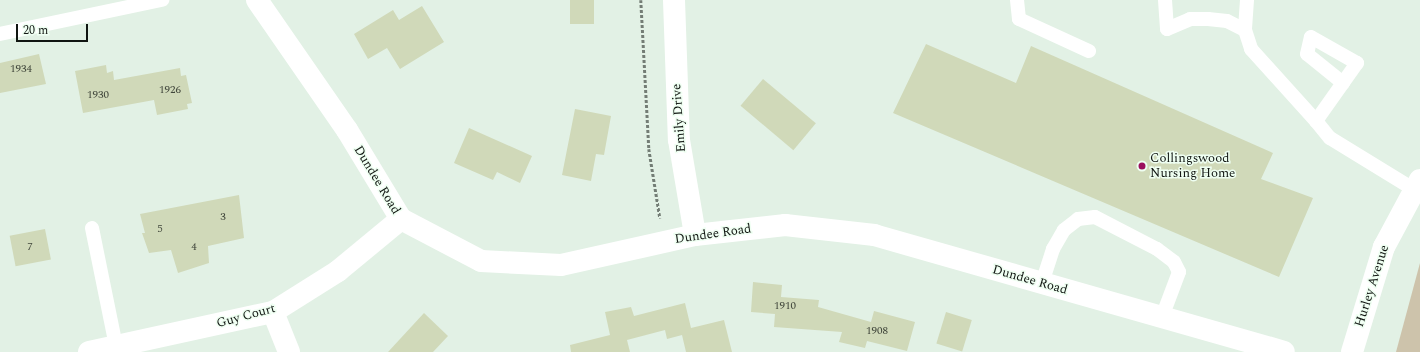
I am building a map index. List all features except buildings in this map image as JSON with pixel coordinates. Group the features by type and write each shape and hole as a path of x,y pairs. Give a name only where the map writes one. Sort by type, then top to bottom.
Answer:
{"street":[{"name":"Dundee Road","path":"257,0 347,130 401,219 481,261 561,265 695,235 785,225 874,235 1284,352"},
{"name":"Emily Drive","path":"674,0 679,140 695,235"},
{"name":"Hurley Avenue","path":"1352,352 1384,247 1417,185"},
{"name":"Guy Court","path":"89,352 273,312 338,271 401,219"},
{"path":"273,312 289,352"}],"lane":[{"path":"0,34 162,0"},
{"path":"1017,0 1019,19 1088,51"},
{"path":"1165,0 1167,29 1190,19 1208,19 1227,22 1245,30"},
{"path":"1246,0 1245,30 1251,49 1330,138 1417,185"},
{"path":"1316,121 1343,83"},
{"path":"1042,283 1054,249 1064,230 1078,218 1095,217 1157,249 1174,262 1179,272 1162,317"},
{"path":"92,228 116,346"}],"path":[{"path":"642,0 649,149 664,242"}],"shaded area":[{"path":"1420,263 1420,352 1396,352"}],"place":[{"name":"Collingswood Nursing Home","path":"1142,166"}]}
